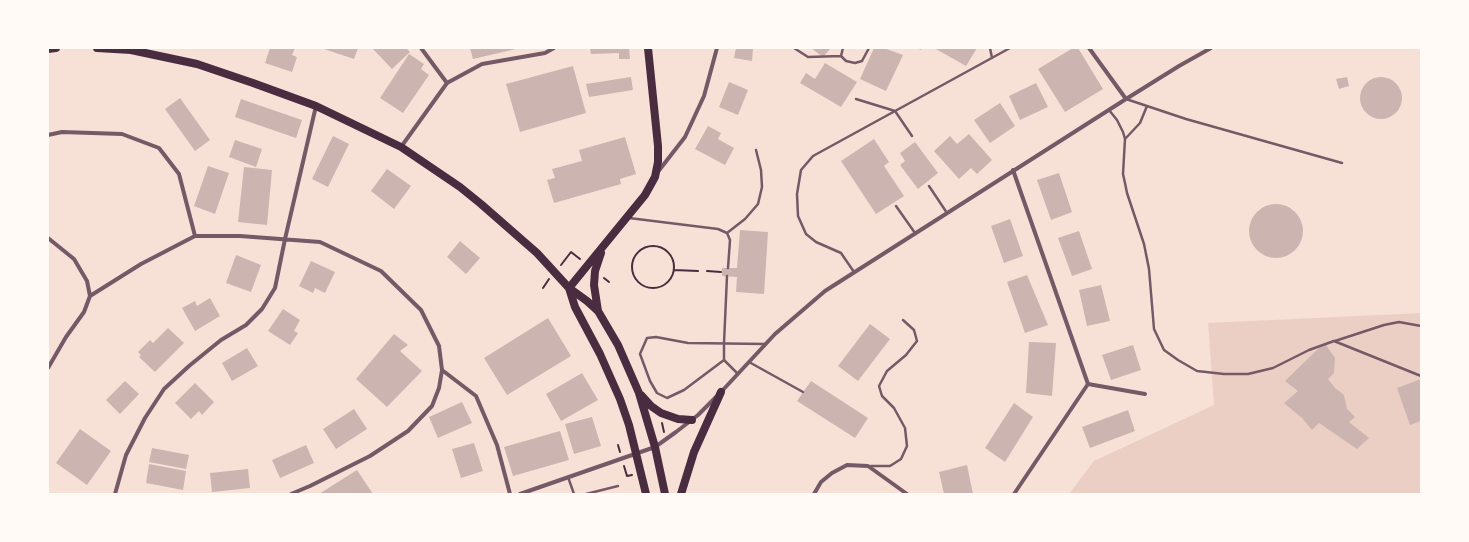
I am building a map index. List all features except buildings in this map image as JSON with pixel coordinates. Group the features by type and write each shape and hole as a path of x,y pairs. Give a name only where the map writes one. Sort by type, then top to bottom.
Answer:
{"main road":[{"path":"48,49 56,48"},
{"path":"97,48 131,50 196,64 316,106 401,147 460,187 506,225 537,253 569,288 598,311 618,345 639,393 655,447 665,494"},
{"path":"569,288 627,218 655,177 658,162 658,146 648,48"},
{"path":"598,311 594,293 594,281 602,248"},
{"path":"569,288 575,307 612,380 629,425 646,494"},
{"path":"681,494 694,452 721,392"},
{"path":"639,393 651,406 664,415 678,419 692,420"}],"street":[{"path":"421,48 447,83"},
{"path":"401,147 447,83 482,64 545,53 554,48"},
{"path":"655,177 685,137 704,96 717,48"},
{"path":"1089,48 1126,99"},
{"path":"520,494 655,447 692,420 721,392 765,344 825,291 1178,66 1211,48"},
{"path":"115,494 126,455 145,418 164,389 221,340 246,325 262,309 275,288 316,106"},
{"path":"48,135 62,132 122,134 159,148 179,174 195,236"},
{"path":"1014,170 1088,384"},
{"path":"90,296 141,264 195,236 240,236 320,242 381,271 421,310 439,346 442,370 439,388 432,406 408,431 370,456 291,494"},
{"path":"48,238 74,259 87,281 90,296 84,312 66,337 48,368"},
{"path":"442,370 476,396 497,445 510,494"},
{"path":"1088,384 1145,394"},
{"path":"1014,494 1088,384"},
{"path":"814,494 821,482 832,473 847,465 868,466 907,494"}],"lane":[{"path":"794,48 808,57 841,56 846,61 855,63 862,61 869,48"},
{"path":"841,56 843,48"},
{"path":"990,48 992,58"},
{"path":"854,272 841,253 816,242 806,234 798,216 797,194 801,170 813,156 1010,48"},
{"path":"1126,99 1186,119 1342,163"},
{"path":"856,100 895,111 912,136"},
{"path":"1125,139 1140,123 1148,106"},
{"path":"1109,110 1120,126 1125,139 1123,174 1150,269 1154,329 1164,350 1178,360 1197,371 1224,374 1248,374 1273,368 1309,350 1384,325 1399,322 1421,326"},
{"path":"727,232 745,219 758,204 762,187 761,170 756,150"},
{"path":"929,186 947,213"},
{"path":"896,206 915,233"},
{"path":"627,218 718,229 727,232"},
{"path":"727,232 730,240 728,268"},
{"path":"727,276 724,360 738,374"},
{"path":"868,466 890,466 901,459 907,446 904,428 894,408 882,396 879,386 888,371 906,355 917,341 914,330 903,320"},
{"path":"724,360 684,390 667,398 657,393 650,381 640,354 647,338 656,337 688,343 765,344"},
{"path":"1334,341 1421,376"},
{"path":"748,362 803,392"},
{"path":"568,477 574,494"},
{"path":"586,494 618,486"}],"path":[{"path":"655,246 662,248 672,257 674,270 668,283 662,287 648,288 641,285 636,280 632,266 634,259 642,249 655,246"},
{"path":"674,270 698,271"},
{"path":"707,271 721,272"},
{"path":"664,415 662,424 666,439"}],"shaded area":[{"path":"1421,313 1421,494 1069,494 1094,461 1214,405 1208,323"}]}
